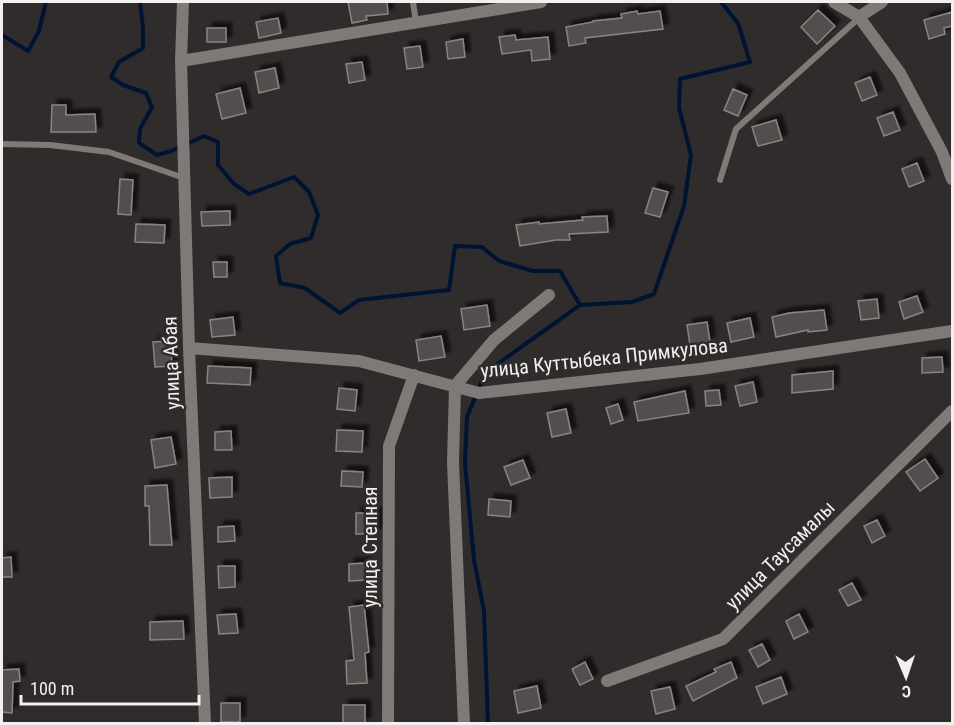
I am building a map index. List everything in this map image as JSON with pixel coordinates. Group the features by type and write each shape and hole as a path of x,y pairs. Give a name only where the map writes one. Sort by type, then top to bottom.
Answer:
{"street":[{"name":"улица Абая","path":"183,2 184,178 189,348 205,723"},
{"path":"182,61 541,2"},
{"path":"834,2 859,17 900,73 947,151 952,179"},
{"path":"859,17 882,2"},
{"path":"464,723 453,474 455,386 494,340 549,295"},
{"name":"улица Куттыбека Примкулова","path":"189,348 359,361 479,393 688,371 952,331"},
{"name":"улица Степная","path":"388,723 389,446 414,375"},
{"name":"улица Таусамалы","path":"607,681 723,639 952,411"}],"lane":[{"path":"413,2 416,22"},
{"path":"720,180 736,129 859,17"},
{"path":"2,144 50,145 109,152 184,178"}],"building":[{"path":"348,2 387,2 388,14 366,16 367,20 352,23"},
{"path":"818,10 835,26 817,44 801,27"},
{"path":"637,11 638,14 660,11 663,29 585,38 586,43 569,46 566,27 622,18 621,14"},
{"path":"952,12 952,26 944,28 945,34 929,39 924,20"},
{"path":"278,18 281,33 259,38 256,22"},
{"path":"207,28 226,28 226,42 207,42"},
{"path":"515,35 516,40 548,37 550,59 532,61 531,50 502,54 499,37"},
{"path":"463,39 465,57 448,59 446,42"},
{"path":"420,46 423,67 407,69 404,48"},
{"path":"362,62 365,80 349,83 346,64"},
{"path":"275,68 279,88 259,93 255,72"},
{"path":"870,77 877,95 862,101 855,83"},
{"path":"240,88 246,113 222,119 216,94"},
{"path":"733,89 747,95 738,116 724,110"},
{"path":"52,105 66,105 66,115 95,114 96,132 51,132"},
{"path":"893,112 900,130 884,136 877,118"},
{"path":"776,120 782,140 758,146 752,127"},
{"path":"917,163 924,181 909,187 902,169"},
{"path":"120,179 133,180 131,215 118,214"},
{"path":"653,188 668,192 660,217 645,213"},
{"path":"230,211 230,225 202,226 201,212"},
{"path":"607,216 608,232 569,234 570,240 520,246 516,225"},
{"path":"136,224 165,225 164,243 135,242"},
{"path":"213,262 227,262 227,277 214,277"},
{"path":"917,296 923,312 904,319 899,302"},
{"path":"877,299 879,318 861,320 858,301"},
{"path":"487,305 490,326 464,330 461,309"},
{"path":"824,310 827,330 808,332 808,330 776,337 772,317"},
{"path":"233,317 235,335 212,337 210,320"},
{"path":"750,318 754,337 731,342 727,323"},
{"path":"707,322 710,342 690,345 687,325"},
{"path":"441,336 445,357 419,361 416,340"},
{"path":"170,341 172,366 155,367 153,342"},
{"path":"942,357 943,372 922,373 922,358"},
{"path":"208,366 251,368 250,385 207,383"},
{"path":"833,371 833,389 792,393 792,375"},
{"path":"753,382 757,402 740,406 735,386"},
{"path":"339,388 357,390 355,411 337,409"},
{"path":"719,390 721,405 706,406 705,391"},
{"path":"685,391 689,413 638,421 634,402"},
{"path":"618,404 623,420 611,424 606,408"},
{"path":"566,409 571,433 552,437 547,413"},
{"path":"337,430 363,431 362,452 336,451"},
{"path":"231,431 232,450 215,450 215,432"},
{"path":"171,437 176,464 155,468 151,440"},
{"path":"925,459 938,478 920,491 906,472"},
{"path":"523,460 530,478 511,485 504,467"},
{"path":"342,471 363,472 362,487 341,486"},
{"path":"232,477 232,497 210,498 209,478"},
{"path":"167,485 172,545 150,545 149,506 145,506 145,486"},
{"path":"489,499 511,501 510,517 488,515"},
{"path":"356,513 376,513 377,534 356,534"},
{"path":"877,520 885,536 872,543 864,526"},
{"path":"234,526 235,541 218,542 218,527"},
{"path":"11,557 12,577 2,577 2,558"},
{"path":"366,563 367,580 349,581 349,564"},
{"path":"218,566 235,566 235,587 219,588"},
{"path":"852,583 861,600 848,606 839,590"},
{"path":"364,605 369,652 365,653 367,683 347,684 346,661 354,660 349,607"},
{"path":"236,614 238,633 219,634 217,615"},
{"path":"799,614 808,632 794,639 786,621"},
{"path":"183,621 184,639 150,640 150,622"},
{"path":"762,644 770,660 758,667 749,650"},
{"path":"585,662 593,679 580,685 572,669"},
{"path":"731,662 737,678 693,701 686,686 716,672 714,669"},
{"path":"19,669 20,681 13,682 12,713 2,712 2,670"},
{"path":"781,677 787,694 763,704 756,687"},
{"path":"537,686 541,708 518,713 514,691"},
{"path":"670,687 675,709 656,714 651,691"},
{"path":"221,703 240,703 240,722 221,722"},
{"path":"343,705 365,705 365,723 343,723"}],"waterway":[{"path":"2,35 28,51 39,31 46,2"},
{"path":"140,2 143,48 119,62 111,77 123,85 146,93 152,107 140,129 139,143 157,155 204,136 218,142 218,165 234,184 249,194 294,177 309,192 318,215 311,238 290,244 276,256 280,283 305,288 340,313 359,300 449,290 455,246 482,247 499,261 533,271 560,271 580,305"},
{"path":"488,724 484,611 474,560 465,463 467,417 485,373 580,305 632,302 654,294 684,206 691,155 679,108 680,79 750,62 738,23 721,2"}]}
